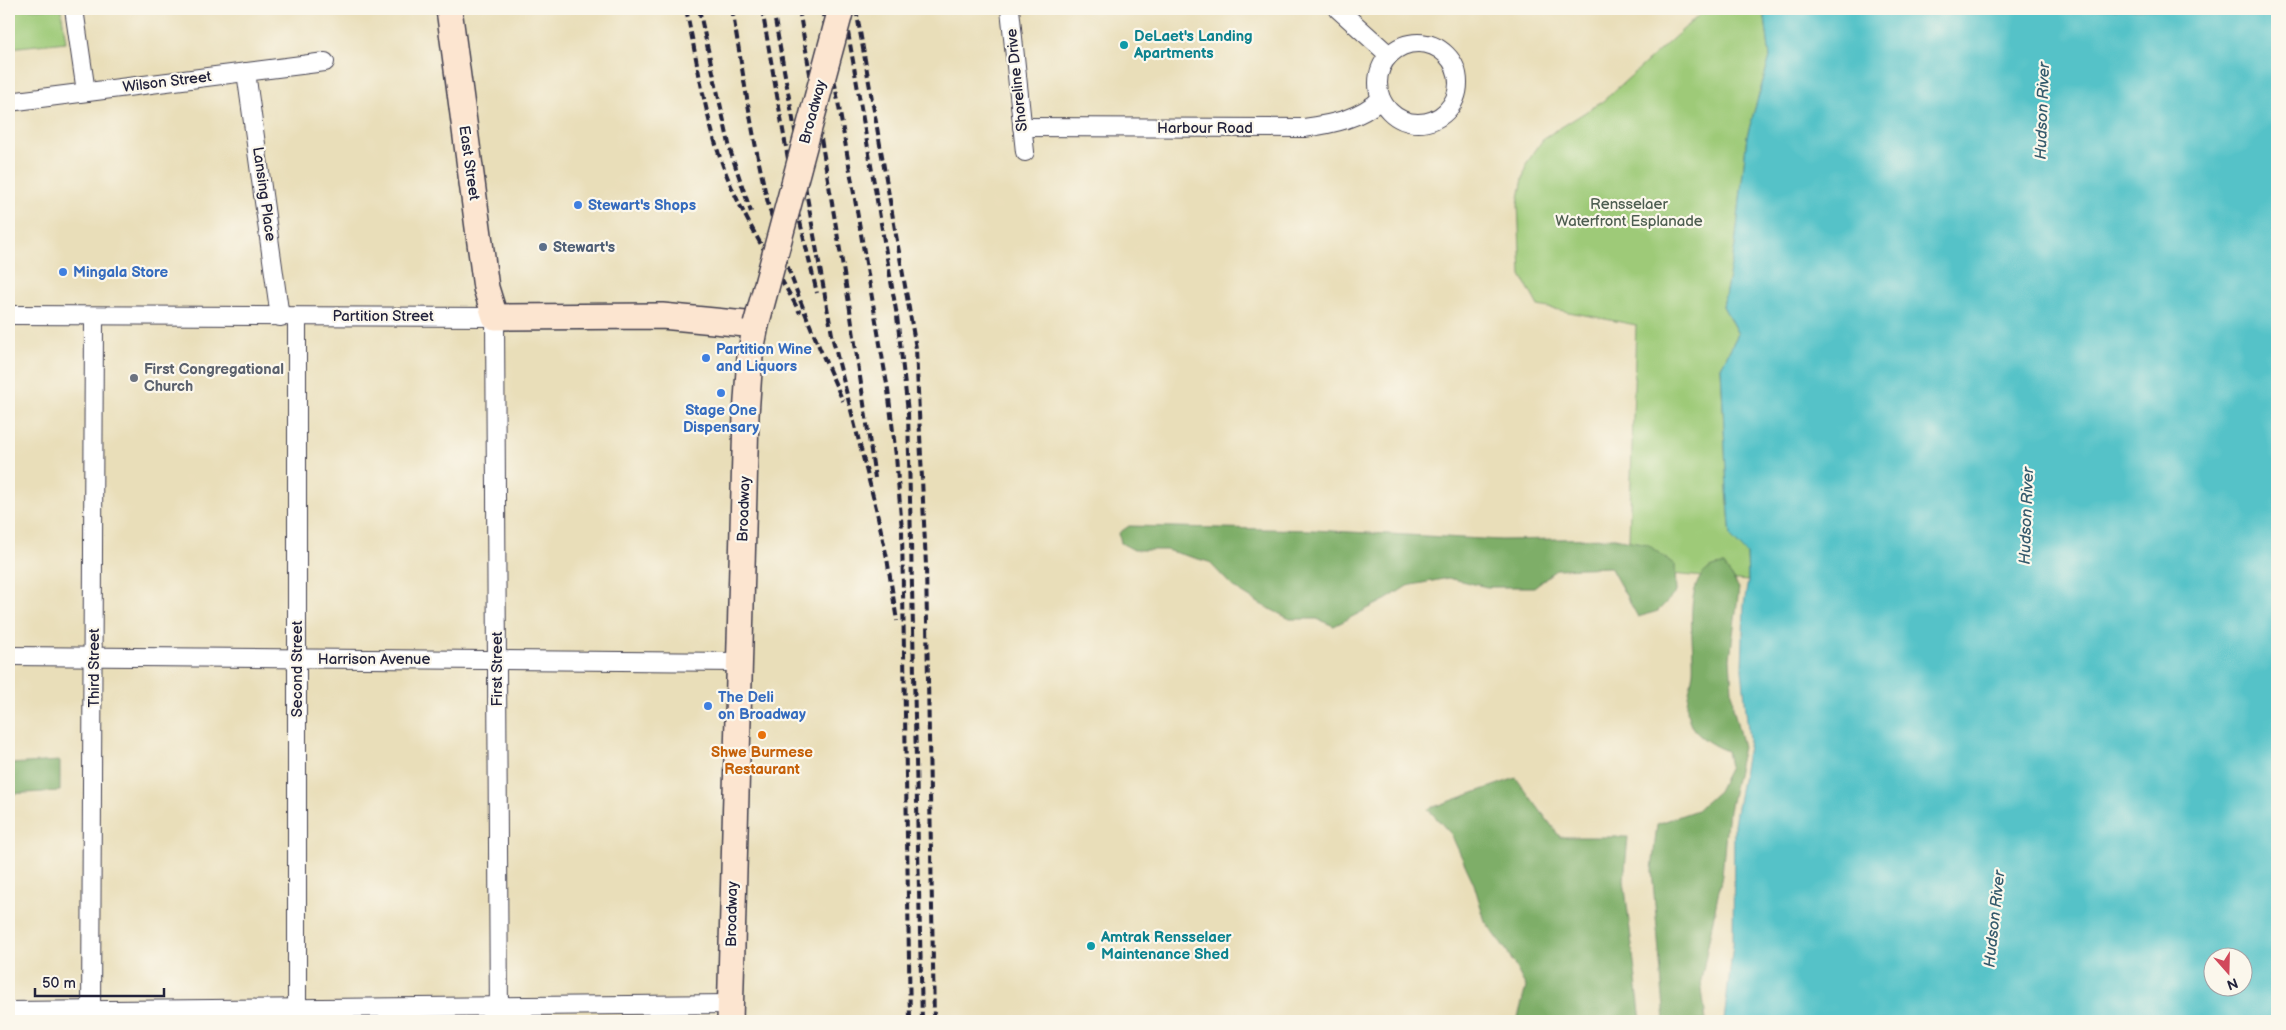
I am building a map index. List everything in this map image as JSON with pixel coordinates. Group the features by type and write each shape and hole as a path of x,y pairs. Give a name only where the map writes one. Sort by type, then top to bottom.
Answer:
{"street":[{"path":"74,9 86,92"},
{"name":"East Street","path":"449,9 486,288 495,316"},
{"name":"Broadway","path":"730,1013 746,415 750,356 756,325 841,9"},
{"name":"Shoreline Drive","path":"1010,9 1025,152"},
{"path":"1338,9 1389,55"},
{"path":"1418,42 1436,47 1451,61 1458,80 1458,89 1451,104 1444,112 1429,121 1403,120 1389,112 1380,98 1378,76 1380,69 1389,55 1402,46 1418,42"},
{"name":"Wilson Street","path":"9,102 325,62"},
{"name":"Lansing Place","path":"246,72 289,317"},
{"name":"Harbour Road","path":"1022,127 1304,128 1331,124 1354,117 1368,109 1380,98"},
{"name":"Partition Street","path":"9,315 289,317 662,316 756,325"},
{"name":"Third Street","path":"91,1016 94,316"},
{"name":"First Street","path":"495,316 499,1014"},
{"name":"Second Street","path":"289,317 297,659 297,1015"},
{"name":"Harrison Avenue","path":"9,656 739,662"},
{"path":"9,1011 91,1016 730,1013"}],"green space":[{"path":"9,9 61,9 66,42 9,48"},
{"name":"Rensselaer Waterfront Esplanade","path":"1706,9 1764,9 1770,57 1747,136 1735,246 1723,306 1738,334 1721,367 1731,537 1747,553 1748,581 1628,570 1636,325 1538,306 1521,275 1518,203 1526,164 1544,138 1603,101"},
{"path":"1129,526 1312,530 1501,540 1615,538 1647,544 1675,565 1676,592 1658,611 1638,617 1610,567 1557,569 1534,587 1487,587 1448,578 1407,586 1387,599 1334,626 1317,619 1290,619 1260,604 1233,587 1209,562 1166,550 1134,550 1121,543 1119,533"},
{"path":"1724,565 1739,588 1730,658 1733,707 1743,747 1727,820 1722,875 1701,980 1706,1021 1665,1021 1652,870 1657,824 1697,810 1718,791 1730,767 1727,751 1698,734 1692,727 1687,712 1693,671 1692,607 1695,591 1700,578 1710,569"},
{"path":"60,761 60,791 9,794 9,764"},
{"path":"1516,778 1560,837 1628,837 1624,880 1641,1021 1519,1021 1518,1017 1526,987 1507,951 1485,921 1474,884 1451,834 1428,809"}],"water":[{"name":"Hudson River","path":"1764,9 2277,9 2277,1021 1724,1021 1733,944 1734,824 1749,741 1742,669 1744,604 1748,581 1747,554 1731,537 1721,367 1738,334 1723,306 1735,246 1747,136 1770,57"}],"railway":[{"path":"686,9 707,112 725,171 750,226 800,313"},
{"path":"699,9 731,153 751,212"},
{"path":"732,9 757,152 774,224 800,301 843,401"},
{"path":"762,9 796,205 817,293"},
{"path":"773,9 833,340 876,508 887,558 897,621"},
{"path":"799,9 849,303 875,478"},
{"path":"822,9 888,390 896,456 902,530 910,1021"},
{"path":"844,9 897,316 908,412 922,1021"},
{"path":"856,9 916,348 926,566 934,1021"}],"place":[{"name":"DeLaet's Landing Apartments","path":"1124,45"},
{"name":"Stewart's Shops","path":"578,205"},
{"name":"Stewart's","path":"543,247"},
{"name":"Mingala Store","path":"63,272"},
{"name":"Partition Wine and Liquors","path":"706,358"},
{"name":"First Congregational Church","path":"134,378"},
{"name":"Stage One Dispensary","path":"721,393"},
{"name":"The Deli on Broadway","path":"708,706"},
{"name":"Shwe Burmese Restaurant","path":"762,735"},
{"name":"Amtrak Rensselaer Maintenance Shed","path":"1091,946"}]}
